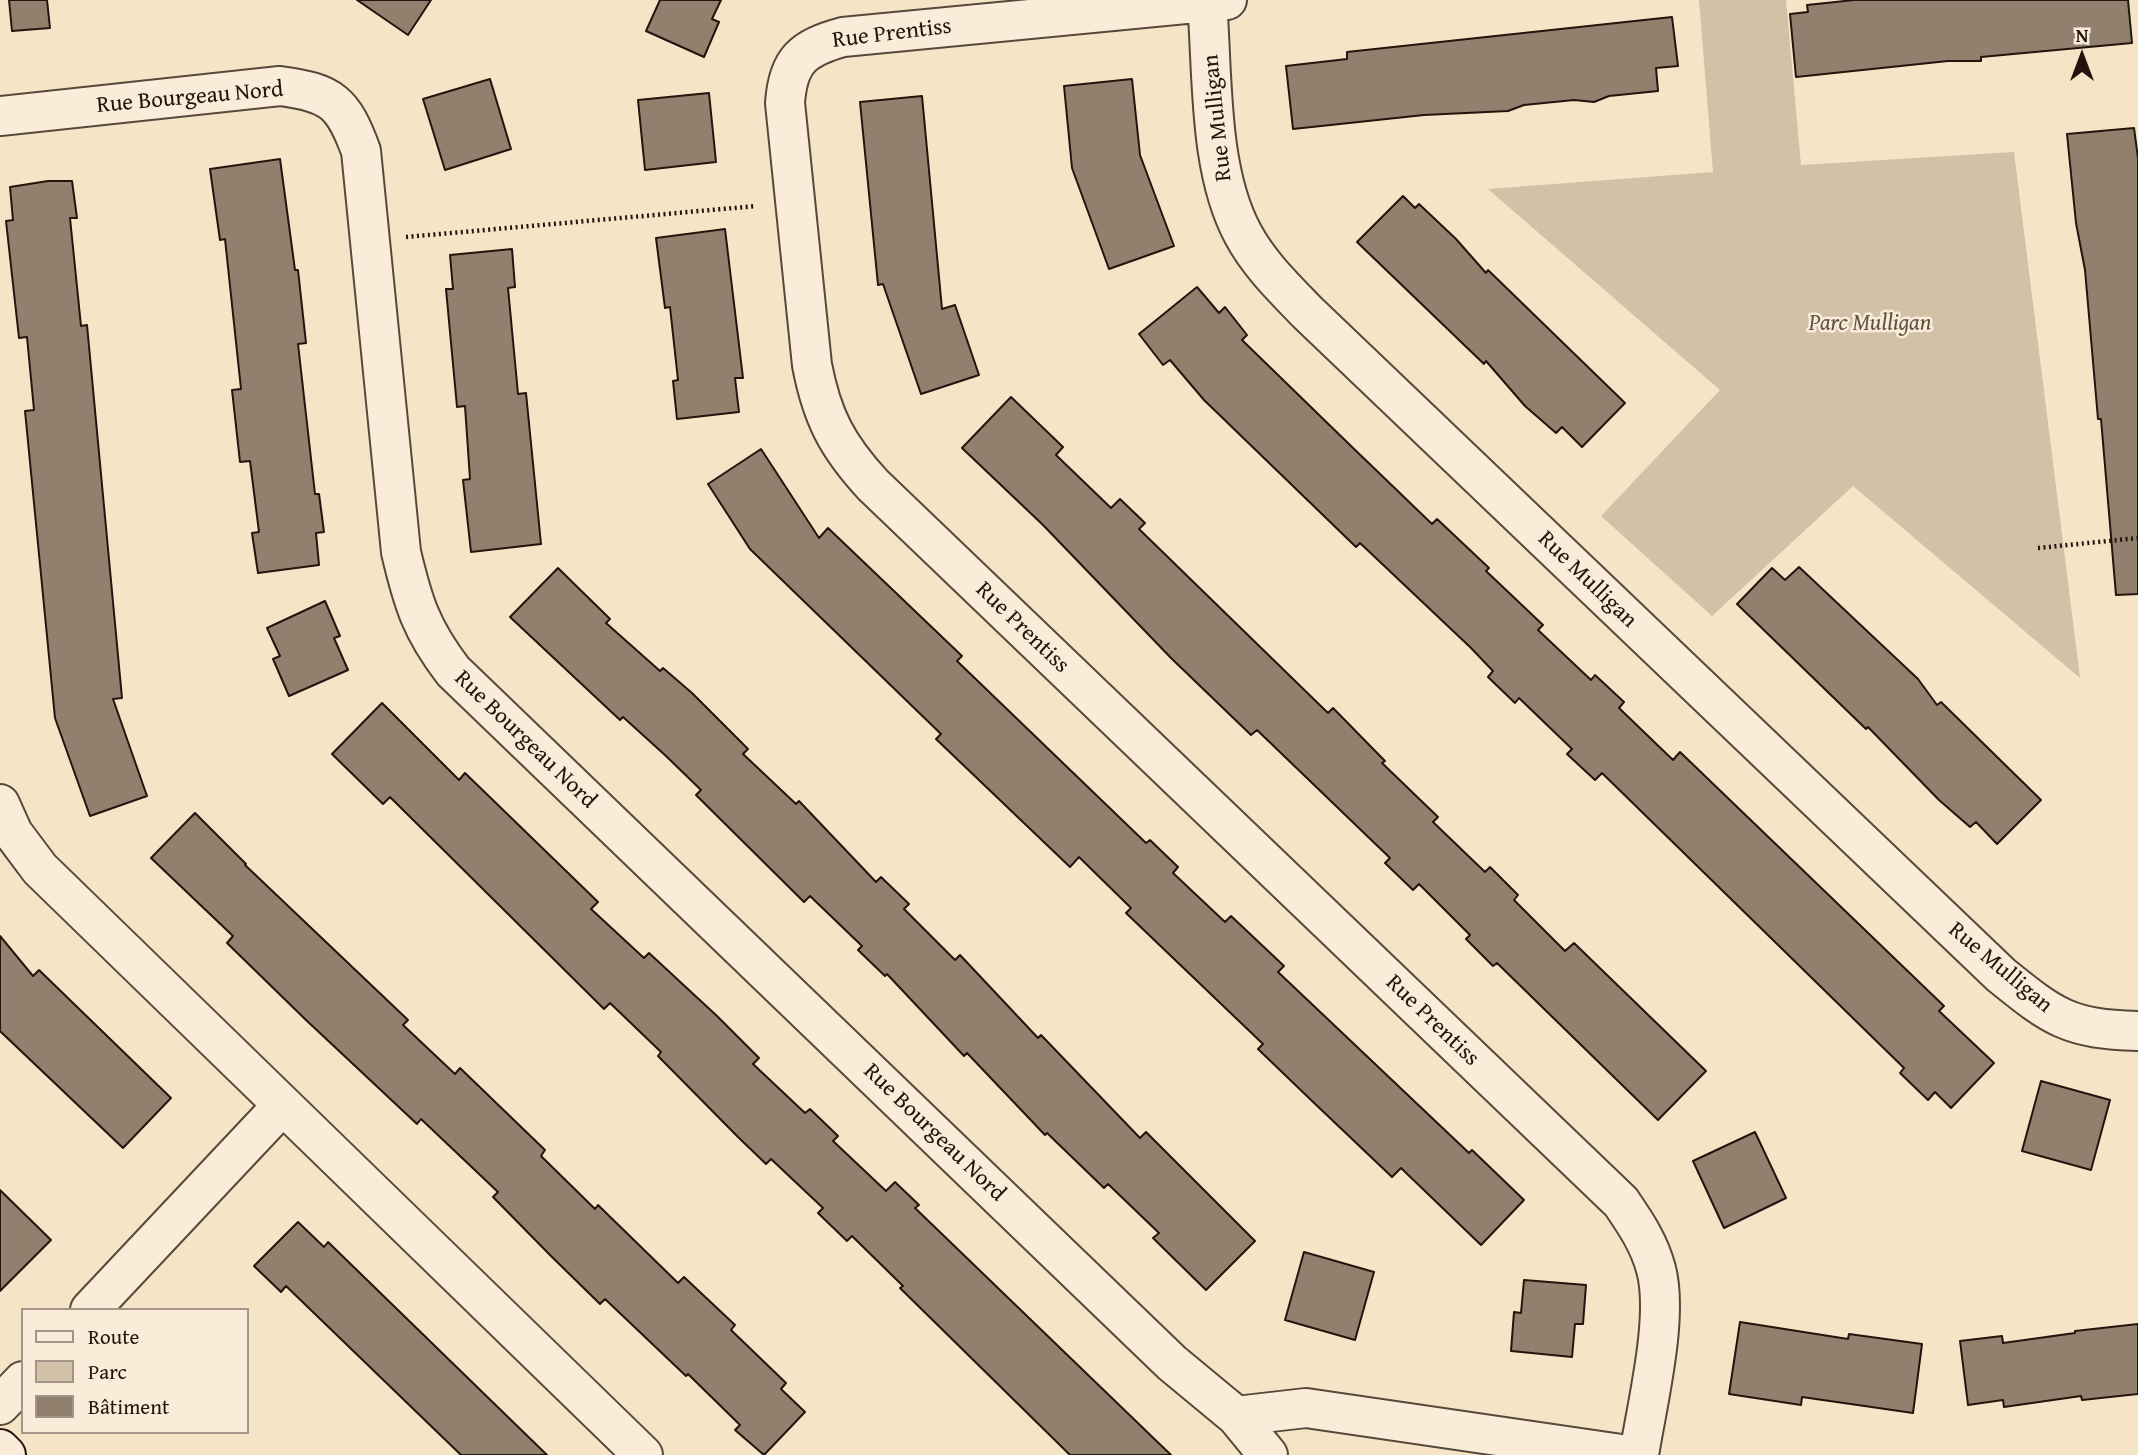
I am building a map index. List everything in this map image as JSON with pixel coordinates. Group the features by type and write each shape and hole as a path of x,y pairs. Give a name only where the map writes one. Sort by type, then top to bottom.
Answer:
{"street":[{"name":"Rue Prentiss","path":"1217,1 843,37 819,44 800,56 786,78 785,103 812,365 819,403 847,457 1622,1202 1643,1234 1656,1270 1660,1308 1639,1455"},
{"name":"Rue Mulligan","path":"1217,1 1220,160 1228,200 1243,234 1267,270 1317,322 2001,975 2037,1005 2067,1022 2101,1030 2138,1031"},
{"name":"Rue Bourgeau Nord","path":"0,116 280,86 312,90 336,102 349,120 361,151 401,552 414,606 431,643 473,691 1172,1363 1236,1416 1268,1455"},
{"path":"0,804 13,833 40,869 281,1107 643,1455"},
{"path":"92,1308 281,1107"},
{"path":"0,1405 21,1383"},
{"path":"1236,1416 1306,1408 1628,1455"},
{"path":"0,1449 6,1455"}],"path":[{"path":"370,240 796,202"},
{"path":"2038,548 2138,538"}],"green space":[{"name":"Parc Mulligan","path":"1699,0 1786,0 1801,165 2014,152 2080,678 1853,486 1712,616 1601,516 1720,390 1488,189 1713,172"}],"building":[{"path":"9,0 47,0 50,28 12,31"},
{"path":"357,0 431,0 408,35"},
{"path":"660,0 721,0 712,19 719,22 704,57 646,31"},
{"path":"1854,0 2128,0 2132,43 1981,57 1981,61 1948,61 1796,77 1790,14 1808,12 1807,5"},
{"path":"1672,17 1678,66 1656,68 1658,91 1609,96 1594,102 1574,100 1524,105 1508,111 1424,115 1293,129 1286,66 1347,59 1347,52"},
{"path":"490,79 511,149 445,170 423,99"},
{"path":"1132,79 1140,155 1174,246 1109,269 1072,168 1064,86"},
{"path":"709,93 716,162 645,170 638,100"},
{"path":"922,96 942,309 955,305 979,375 921,394 883,284 878,285 860,102"},
{"path":"2134,128 2138,158 2138,594 2116,595 2101,419 2098,419 2085,270 2076,223 2067,134"},
{"path":"280,159 295,270 298,270 306,343 298,344 315,494 319,494 324,532 316,533 319,565 258,573 252,533 259,532 250,461 240,462 232,390 241,389 225,239 220,240 210,169"},
{"path":"48,181 72,181 77,218 70,218 81,326 87,325 122,698 113,699 147,796 90,816 55,718 25,411 34,410 27,337 19,338 6,221 13,220 10,187"},
{"path":"1403,196 1415,208 1419,204 1456,239 1486,273 1488,270 1625,403 1582,447 1562,427 1556,433 1525,406 1486,361 1484,364 1357,242"},
{"path":"725,229 743,378 735,378 739,412 677,419 673,381 678,380 670,307 665,308 656,238"},
{"path":"512,249 515,287 508,288 518,394 526,393 541,544 471,552 463,480 470,479 465,406 457,407 446,289 453,289 450,255"},
{"path":"1197,287 1219,313 1225,307 1247,335 1242,340 1432,524 1437,519 1489,568 1486,571 1543,625 1538,630 1591,680 1595,675 1624,702 1619,708 1673,760 1680,752 1944,1006 1939,1011 1994,1063 1951,1108 1935,1092 1928,1100 1900,1073 1904,1068 1602,773 1595,780 1567,754 1572,749 1519,698 1515,703 1488,677 1493,671 1470,647 1360,543 1356,547 1204,400 1170,360 1163,365 1139,334"},
{"path":"1011,397 1063,447 1056,455 1111,508 1120,499 1145,523 1139,529 1328,713 1333,708 1385,761 1382,763 1438,817 1433,822 1485,872 1490,867 1518,895 1514,900 1565,951 1574,943 1706,1071 1658,1120 1497,963 1493,966 1466,939 1470,935 1419,884 1413,890 1385,863 1390,858 1257,730 1251,735 1171,658 1043,525 962,448"},
{"path":"761,449 819,538 828,528 962,656 957,661 1146,843 1150,840 1178,867 1173,873 1225,922 1231,916 1284,966 1278,972 1469,1153 1472,1150 1524,1200 1481,1245 1401,1168 1392,1177 1311,1100 1258,1049 1263,1044 1126,913 1131,908 1079,857 1070,867 936,739 941,734 750,549 708,484"},
{"path":"1799,567 1918,679 1937,705 1941,702 2041,800 1997,844 1976,822 1970,827 1939,800 1868,727 1866,729 1737,604 1772,568 1785,580"},
{"path":"558,568 610,619 606,623 660,671 663,668 692,693 748,749 743,754 796,804 799,801 876,882 881,877 909,904 904,909 955,960 960,955 1038,1038 1041,1035 1140,1138 1146,1132 1255,1241 1206,1290 1153,1238 1159,1233 1108,1184 1104,1188 1047,1133 1045,1135 967,1053 964,1056 887,974 885,976 858,950 862,946 810,896 804,902 696,795 701,790 666,756 623,717 620,720 510,617"},
{"path":"325,601 340,636 334,638 348,670 289,696 273,659 280,656 267,628"},
{"path":"382,703 459,780 465,773 598,902 591,909 644,958 649,953 717,1016 759,1058 753,1064 805,1113 810,1109 838,1136 833,1141 886,1191 895,1182 919,1205 915,1208 1171,1455 1070,1455 900,1288 903,1286 852,1236 847,1241 818,1213 823,1208 771,1159 766,1164 738,1137 658,1056 661,1052 610,1003 604,1009 390,797 383,804 332,754"},
{"path":"195,813 245,865 408,1020 403,1025 455,1074 460,1068 545,1150 541,1156 595,1209 598,1205 678,1283 684,1277 735,1325 731,1330 786,1383 781,1389 805,1412 764,1455 735,1430 740,1425 688,1374 686,1376 605,1299 600,1304 550,1255 493,1197 498,1192 421,1119 417,1124 306,1020 227,943 233,936 151,858"},
{"path":"0,936 33,976 39,970 171,1098 123,1148 0,1031"},
{"path":"2041,1081 2110,1100 2091,1170 2022,1151"},
{"path":"1755,1132 1786,1198 1724,1228 1693,1161"},
{"path":"0,1190 51,1240 0,1291"},
{"path":"298,1222 324,1247 328,1242 547,1455 461,1455 286,1286 281,1292 254,1266"},
{"path":"1304,1252 1374,1272 1355,1340 1285,1320"},
{"path":"1524,1280 1586,1285 1583,1324 1575,1324 1572,1357 1511,1351 1514,1312 1521,1313"},
{"path":"1740,1322 1848,1339 1849,1334 1922,1344 1913,1413 1802,1397 1801,1405 1729,1394"},
{"path":"2138,1324 2138,1394 2082,1400 2081,1396 2004,1407 2003,1400 1968,1405 1960,1341 2002,1336 2003,1343"}]}
